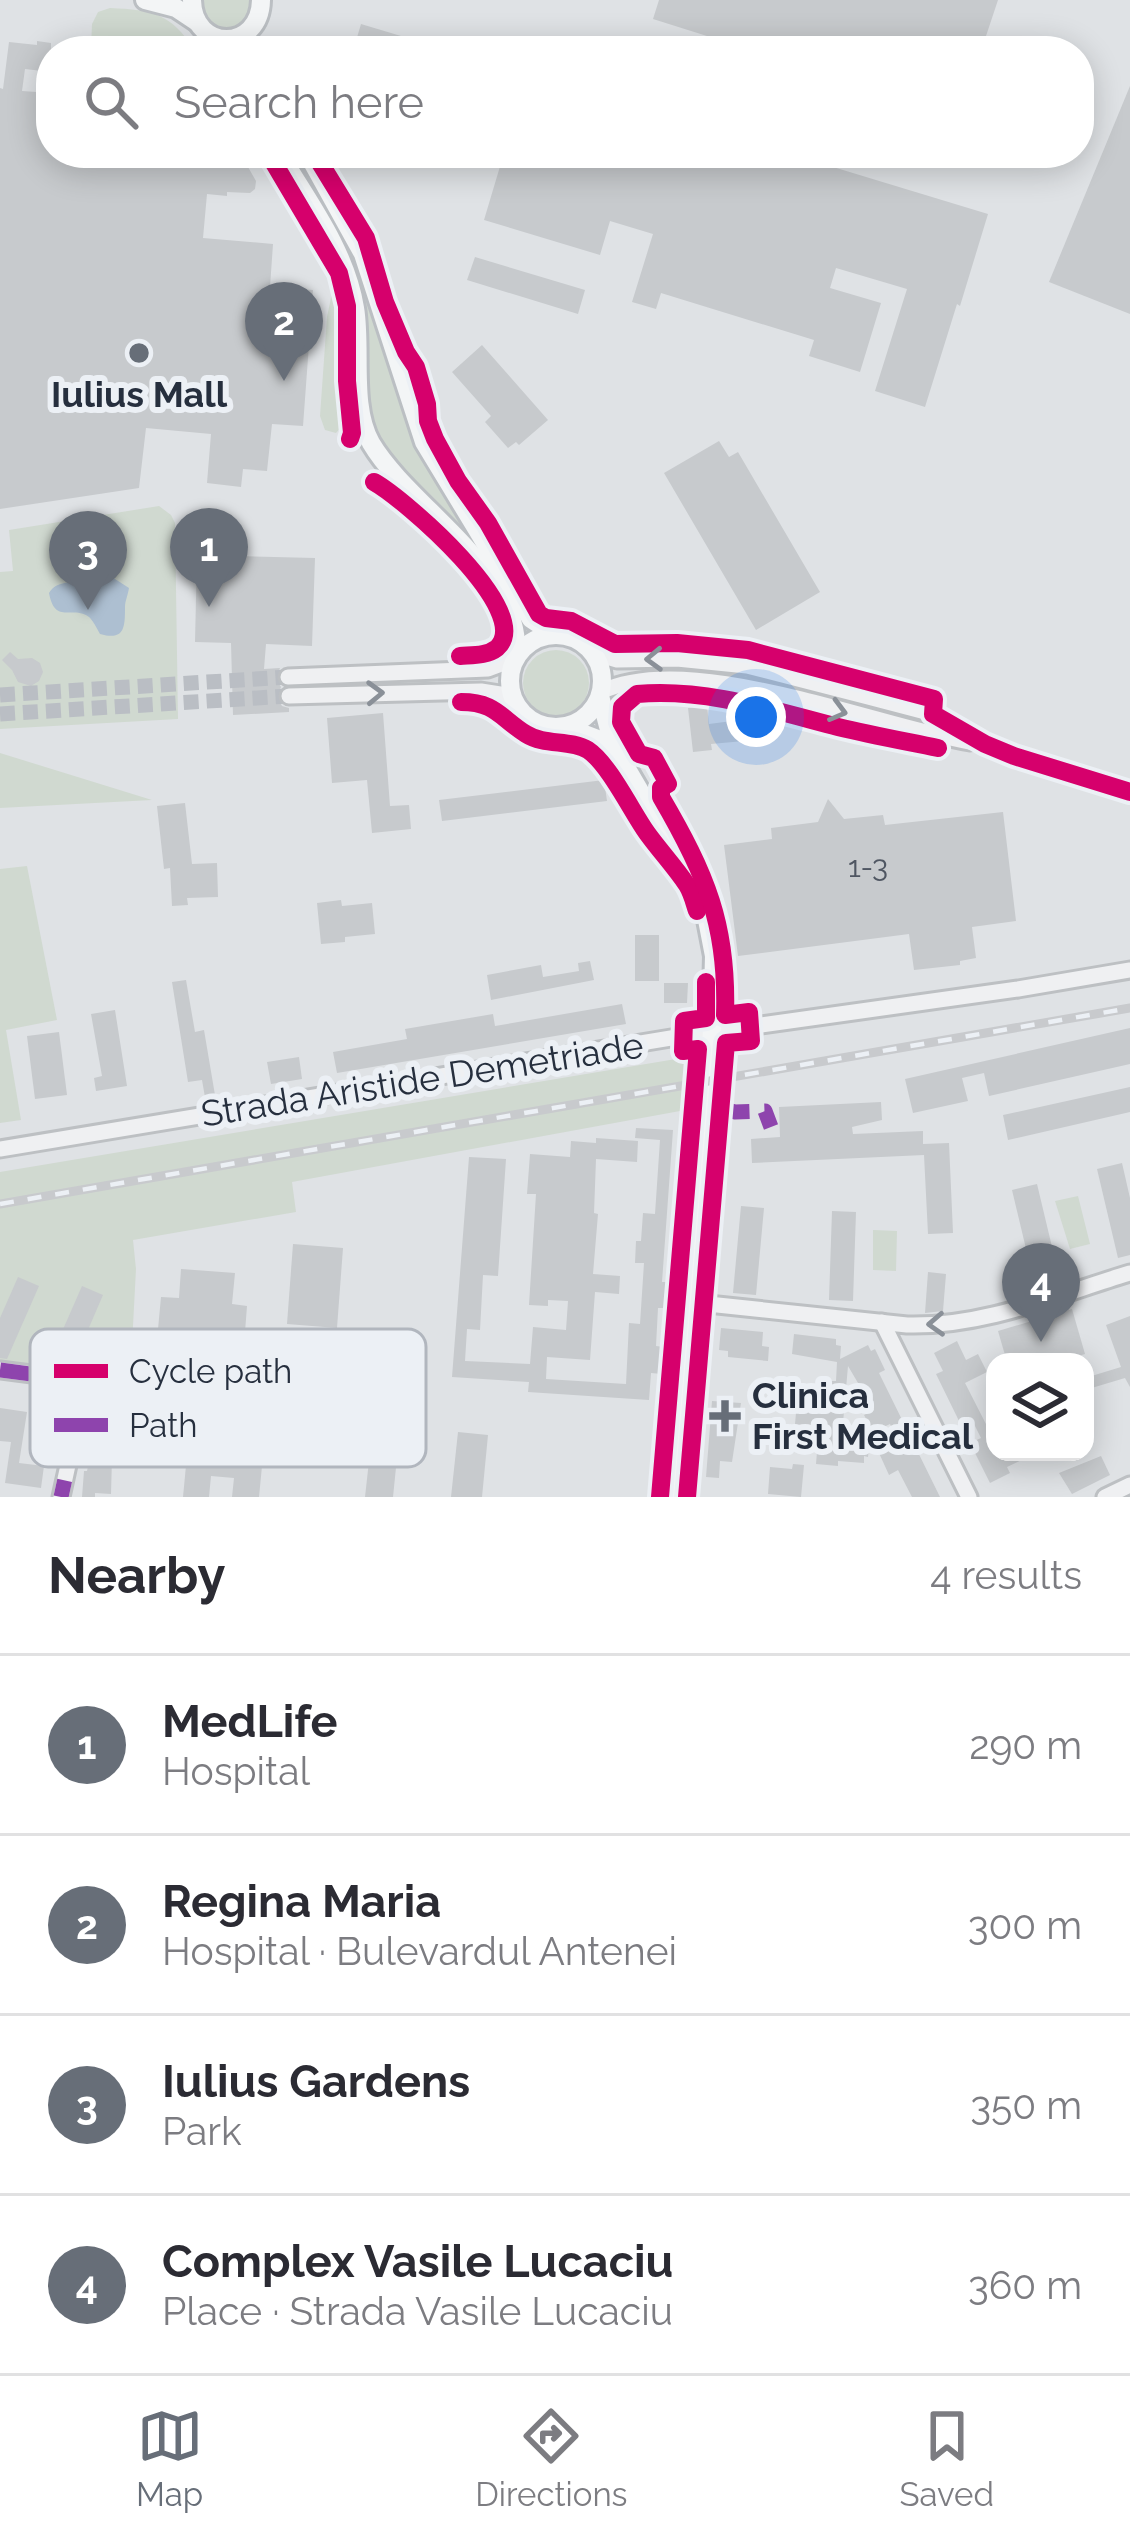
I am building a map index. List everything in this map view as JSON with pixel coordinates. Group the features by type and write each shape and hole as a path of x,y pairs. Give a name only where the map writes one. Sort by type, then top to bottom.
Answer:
{"main road":[{"path":"145,0 176,8 217,36"},
{"path":"193,0 198,24 207,36"},
{"path":"251,36 261,0"},
{"path":"238,36 256,23"},
{"path":"288,168 336,249 355,305 366,433 394,475 453,532 488,578 515,625 516,658 509,680 513,701 535,723 566,727 587,716 600,694"},
{"path":"315,168 363,254 424,442 531,619 593,653 600,668 600,694 613,746 688,866 703,899 715,956 712,1031 673,1497"},
{"path":"516,658 532,641 554,635"},
{"path":"566,727 613,746"}],"street":[{"path":"593,653 617,661 677,658 747,666 933,714 985,744"},
{"path":"288,677 488,669 516,658"},
{"path":"600,694 621,682 638,680 739,686 985,744 1130,793"},
{"path":"289,696 461,690 500,694 513,701"},
{"name":"Strada Aristide Demetriade","path":"0,1149 712,1031 1130,970"},
{"path":"689,1302 934,1325 964,1322 1128,1279"},
{"path":"882,1322 968,1497"},
{"path":"0,1370 30,1374"},
{"path":"61,1497 68,1467"},
{"path":"1106,1497 1130,1485"}],"shaded area":[{"path":"192,0 261,0 259,16 219,36"},
{"path":"110,8 160,16 183,36 92,36 98,12"},
{"path":"364,273 411,437 473,537 399,473 376,442 351,278"},
{"path":"333,288 344,311 342,426 336,433 325,430 320,416"},
{"path":"159,506 175,523 178,719 0,729 0,572 13,571 9,530"},
{"path":"556,650 579,660 589,683 579,706 556,716 533,706 523,683 533,660"},
{"path":"0,753 152,800 0,808"},
{"path":"27,866 57,1020 6,1030 21,1120 0,1123 0,869"},
{"path":"688,1057 680,1111 292,1182 296,1212 133,1240 133,1329 30,1329 30,1364 0,1361 0,1172"},
{"path":"1078,1196 1090,1244 1070,1249 1055,1201"},
{"path":"873,1230 897,1231 896,1271 873,1270"}],"water":[{"path":"101,570 129,588 124,626 114,636 100,634 83,614 55,609 49,593 63,583 92,581"}],"building":[{"path":"659,0 998,0 986,36 707,36 653,19"},
{"path":"361,24 401,36 357,36"},
{"name":"Iulius Mall","path":"9,42 36,45 36,70 25,69 22,91 36,92 36,168 249,168 256,181 250,193 207,194 203,238 273,244 270,287 313,290 303,426 272,424 267,471 243,469 241,487 207,483 211,434 146,428 139,488 0,509 0,88"},
{"path":"1130,86 1130,314 1049,282"},
{"path":"500,168 836,168 988,214 925,407 875,391 907,289 836,268 830,288 881,303 860,372 809,356 814,340 661,293 656,309 632,302 653,234 610,221 600,255 484,220"},
{"path":"475,257 585,290 578,314 467,280"},
{"path":"482,345 548,420 519,445 516,442 508,448 485,422 491,416 452,372"},
{"path":"719,441 729,457 738,452 820,592 756,630 664,473"},
{"path":"197,555 315,558 312,646 266,644 264,669 280,668 277,697 289,712 233,715 231,643 195,642"},
{"path":"10,652 18,659 40,663 39,681 31,686 18,682 2,660"},
{"path":"707,706 709,724 732,721 731,714 752,712 755,740 711,744 712,750 693,752 688,708"},
{"path":"383,713 390,806 409,805 411,829 372,833 367,780 332,783 327,718"},
{"path":"604,780 607,801 442,821 439,800"},
{"path":"828,799 844,819 883,815 885,825 1003,812 1016,921 972,927 976,958 960,961 960,965 914,970 909,934 738,956 724,845 772,839 771,828 818,822"},
{"path":"185,803 192,864 217,863 218,897 187,898 188,905 172,906 170,868 164,869 157,806"},
{"path":"341,900 342,906 372,903 375,934 321,944 317,903"},
{"path":"635,935 659,935 659,981 635,981"},
{"path":"590,961 594,980 491,1000 487,975 541,965 543,977 579,971 578,963"},
{"path":"186,980 195,1032 204,1030 216,1101 206,1103 202,1080 188,1082 172,982"},
{"path":"664,983 688,983 687,1003 664,1003"},
{"path":"622,1004 626,1024 337,1073 333,1052 407,1039 405,1029 493,1014 495,1026"},
{"path":"115,1010 127,1086 96,1091 94,1078 102,1076 91,1014"},
{"path":"1130,1028 1130,1064 989,1096 984,1073 962,1078 968,1101 913,1113 905,1079"},
{"path":"59,1032 67,1095 35,1099 27,1036"},
{"path":"299,1057 302,1079 271,1084 267,1062"},
{"path":"1130,1087 1130,1112 1008,1140 1003,1115"},
{"path":"881,1102 882,1120 852,1127 853,1134 923,1131 923,1144 949,1143 953,1233 928,1234 924,1155 752,1163 751,1139 780,1137 779,1107"},
{"path":"636,1128 673,1130 662,1282 667,1282 666,1308 658,1308 656,1346 664,1347 662,1374 651,1373 649,1400 528,1392 529,1382 452,1377 469,1157 506,1159 498,1276 483,1275 480,1330 467,1329 465,1361 530,1364 533,1327 566,1330 568,1301 529,1305 536,1194 527,1194 530,1154 570,1157 571,1141 596,1143 596,1138 638,1141 637,1162 596,1159 593,1274 620,1276 619,1294 595,1292 590,1360 547,1357 546,1379 626,1384 629,1323 640,1324 644,1263 635,1263 636,1241 641,1241 643,1213 655,1214 660,1140 635,1138"},
{"path":"1122,1163 1130,1198 1130,1255 1118,1258 1097,1169"},
{"path":"1037,1184 1058,1272 1033,1278 1012,1190"},
{"path":"741,1206 764,1208 756,1295 733,1293"},
{"path":"832,1211 856,1212 853,1301 829,1300"},
{"path":"293,1244 343,1248 337,1328 287,1324"},
{"path":"181,1269 235,1273 232,1304 247,1306 245,1329 158,1329 161,1297 179,1298"},
{"path":"928,1272 946,1274 943,1311 925,1313"},
{"path":"18,1277 39,1286 7,1359 0,1358 0,1318"},
{"path":"82,1286 103,1295 88,1329 63,1329"},
{"path":"1072,1309 1085,1353 1004,1353 998,1331"},
{"path":"1130,1316 1130,1387 1125,1378 1094,1387 1094,1375 1121,1367 1106,1325"},
{"path":"721,1328 763,1332 768,1361 728,1357 728,1351 719,1350"},
{"path":"794,1334 836,1339 840,1359 868,1345 871,1351 875,1349 885,1370 879,1373 940,1497 912,1497 898,1470 889,1475 879,1453 899,1443 890,1424 873,1432 864,1415 874,1410 848,1366 842,1434 870,1437 868,1457 864,1456 864,1463 816,1464 819,1427 795,1424 797,1402 809,1403 811,1392 829,1394 830,1381 836,1381 837,1362 792,1354"},
{"path":"957,1341 966,1360 978,1354 986,1372 965,1383 986,1424 986,1461 1019,1461 1007,1467 1010,1473 990,1483 970,1443 981,1438 971,1418 960,1423 936,1374 943,1371 934,1353"},
{"path":"712,1401 741,1403 732,1462 720,1461 719,1478 706,1477"},
{"path":"0,1408 27,1412 19,1463 44,1467 41,1488 5,1483 11,1442 0,1441"},
{"path":"458,1432 488,1435 482,1497 451,1497"},
{"path":"1101,1456 1110,1475 1072,1494 1059,1473"},
{"path":"793,1464 804,1465 801,1497 768,1494 770,1467 792,1469"},
{"path":"88,1467 112,1467 111,1494 82,1497"},
{"path":"186,1467 262,1467 259,1497 232,1497 234,1478 211,1476 209,1497 183,1497"},
{"path":"368,1467 396,1467 393,1497 365,1497"}],"tunnel":[{"path":"0,695 288,677"},
{"path":"0,714 289,696"}],"railway":[{"path":"0,1204 1130,1008"}],"marked path":[{"path":"720,1108 765,1111 771,1127"},
{"path":"0,1370 30,1374"},
{"path":"61,1497 68,1467"}],"cycle path":[{"path":"277,168 339,273 347,306 350,439"},
{"path":"323,168 366,238 385,302 416,367 435,439 539,614 571,621 615,644 677,643 748,650 934,699 933,714 985,744 1130,792"},
{"path":"374,482 436,532 483,584 498,609 504,631 497,648 460,656"},
{"path":"687,1497 726,1043 751,1041 749,1012 725,1015 723,954 711,901 661,797 661,788 668,784 654,758 639,754 621,722 622,707 637,694 714,697 938,748"},
{"path":"461,702 490,708 533,738 581,747 596,757 687,885 697,911"},
{"path":"660,1497 698,1049 683,1051 684,1021 706,1018 706,982"}],"place":[{"name":"Iulius Mall","path":"139,353"},
{"name":"Regina Maria","path":"284,381"},
{"name":"MedLife","path":"209,607"},
{"name":"Iulius Gardens","path":"88,610"},
{"name":"Complex Vasile Lucaciu","path":"1041,1342"},
{"name":"Clinica First Medical","path":"725,1416"}]}
